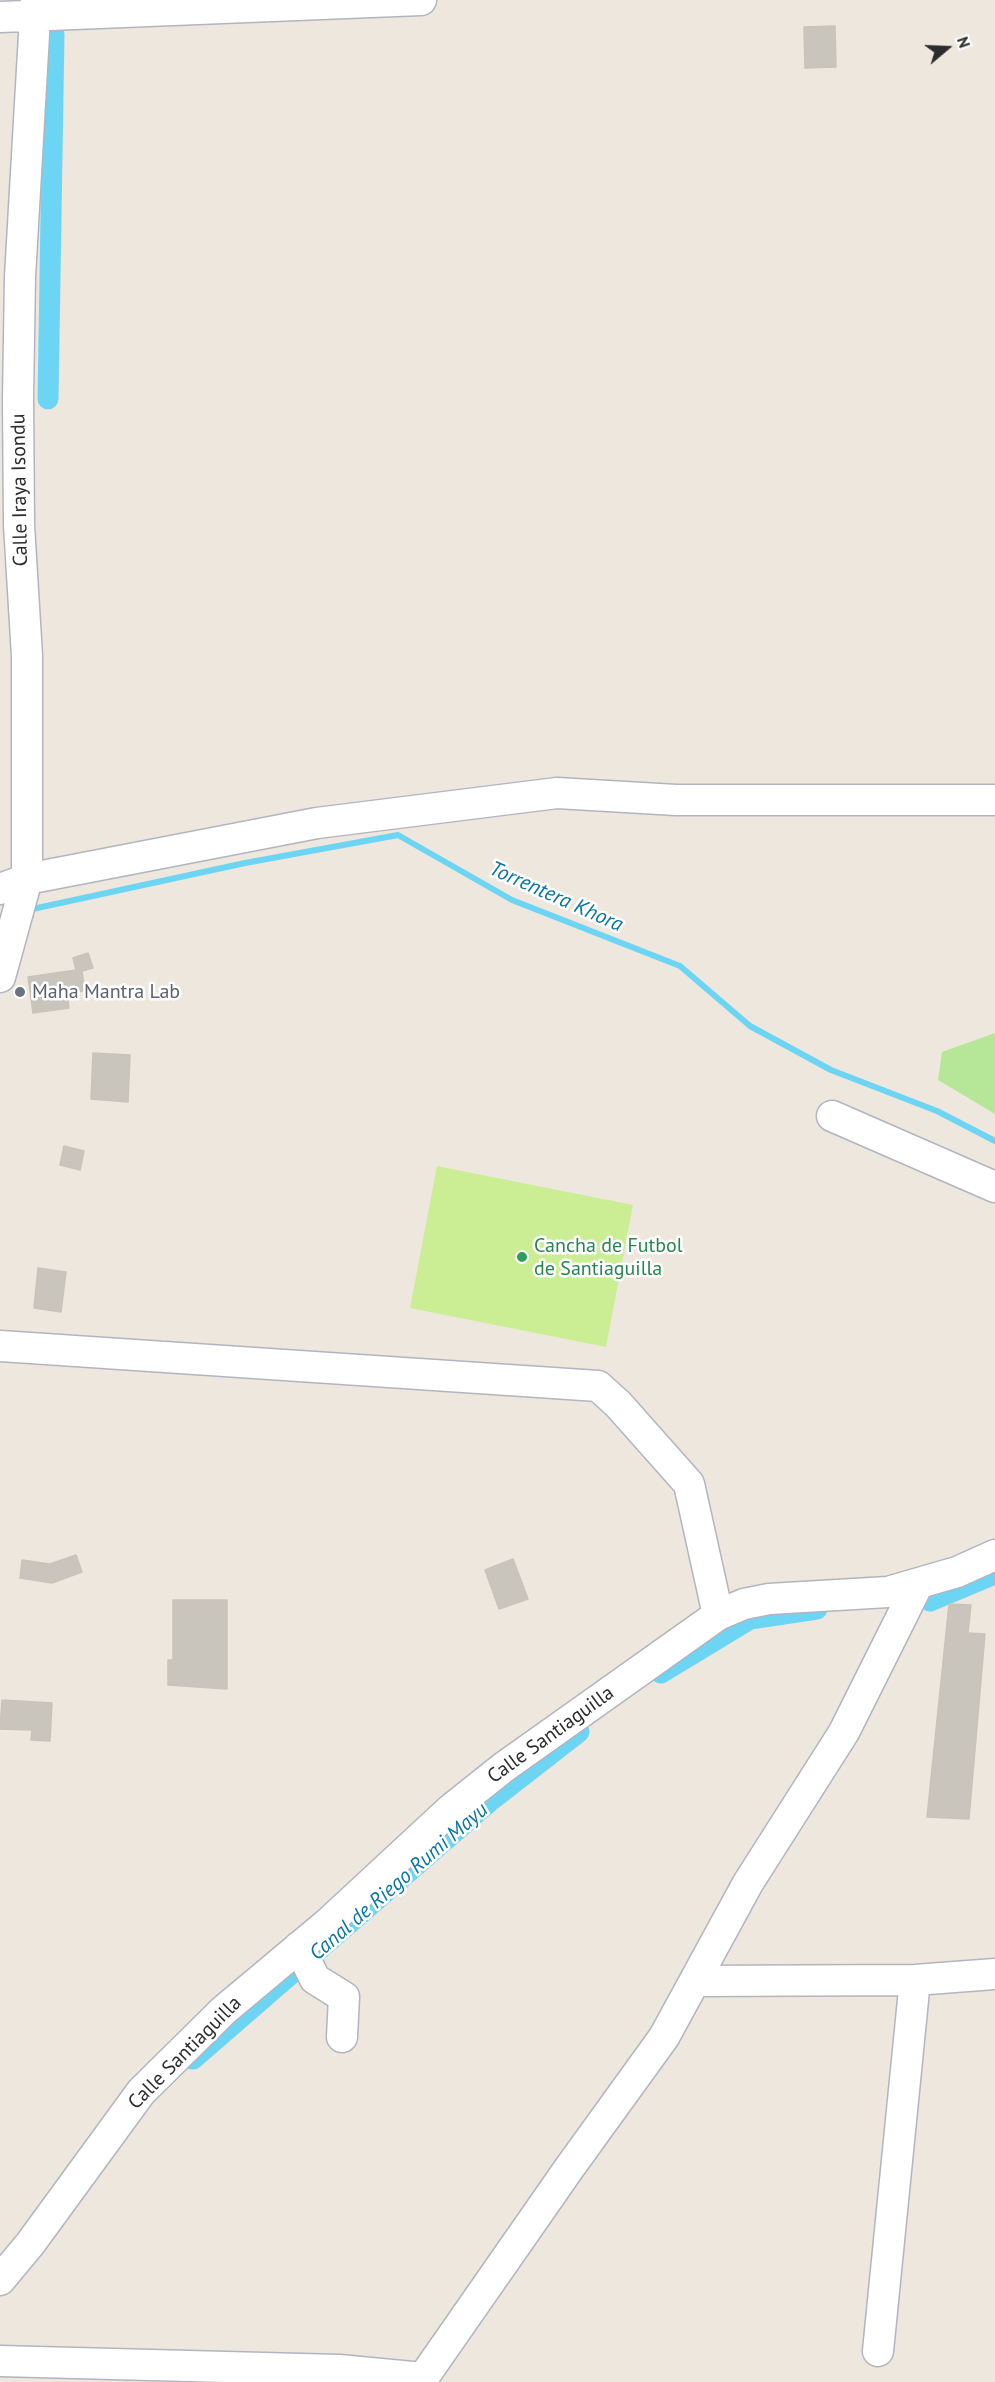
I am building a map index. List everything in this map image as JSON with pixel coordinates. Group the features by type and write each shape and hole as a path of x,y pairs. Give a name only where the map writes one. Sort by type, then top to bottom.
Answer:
{"street":[{"path":"0,17 36,7 421,0"},
{"name":"Calle Iraya Isondu","path":"0,971 12,929 16,890 27,656 9,398 20,277 36,7"},
{"path":"16,890 317,823 556,793 676,800 995,800"},
{"path":"832,1116 995,1187"},
{"path":"0,1346 598,1386 618,1404 689,1484 718,1615"},
{"name":"Calle Santiaguilla","path":"0,2280 30,2244 141,2092 222,2011 299,1947 450,1810 504,1767 718,1615 744,1604 770,1599 860,1596 918,1584 995,1555"},
{"path":"0,2361 339,2370 423,2380 570,2167 664,2037 697,1981 748,1883 844,1732 918,1584"},
{"path":"299,1947 315,1978 344,1997 342,2037"},
{"path":"697,1981 915,1980 995,1974"},
{"path":"878,2351 915,1980"}],"green space":[{"path":"995,1033 995,1114 938,1080 942,1052"},
{"name":"Cancha de Futbol de Santiaguilla","path":"437,1166 633,1205 606,1347 410,1308"}],"building":[{"path":"835,26 836,67 805,68 804,27"},
{"path":"88,953 93,968 82,971 85,991 67,993 69,1008 33,1013 28,977 76,970 73,958"},
{"path":"93,1053 130,1055 128,1102 91,1099"},
{"path":"64,1146 84,1151 80,1170 60,1165"},
{"path":"38,1268 66,1272 61,1312 34,1308"},
{"path":"76,1555 82,1572 52,1583 20,1578 22,1560 50,1564"},
{"path":"513,1559 528,1599 499,1609 485,1570"},
{"path":"173,1600 227,1600 227,1689 168,1685 168,1660 173,1660"},
{"path":"949,1604 971,1605 968,1633 985,1634 969,1819 927,1817"},
{"path":"2,1700 52,1703 50,1741 31,1740 32,1730 0,1729"}],"waterway":[{"path":"48,399 54,34"},
{"name":"Torrentera Khora","path":"28,910 245,863 398,835 512,900 680,966 750,1026 831,1070 937,1111 995,1141"},
{"name":"Canal de Riego Rumi Mayu","path":"930,1601 995,1574"},
{"name":"Canal de Riego Rumi Mayu","path":"661,1673 750,1619 817,1609"},
{"name":"Canal de Riego Rumi Mayu","path":"193,2059 489,1802 579,1732"}],"place":[{"name":"Maha Mantra Lab","path":"20,992"},
{"name":"Cancha de Futbol de Santiaguilla","path":"522,1257"}]}
